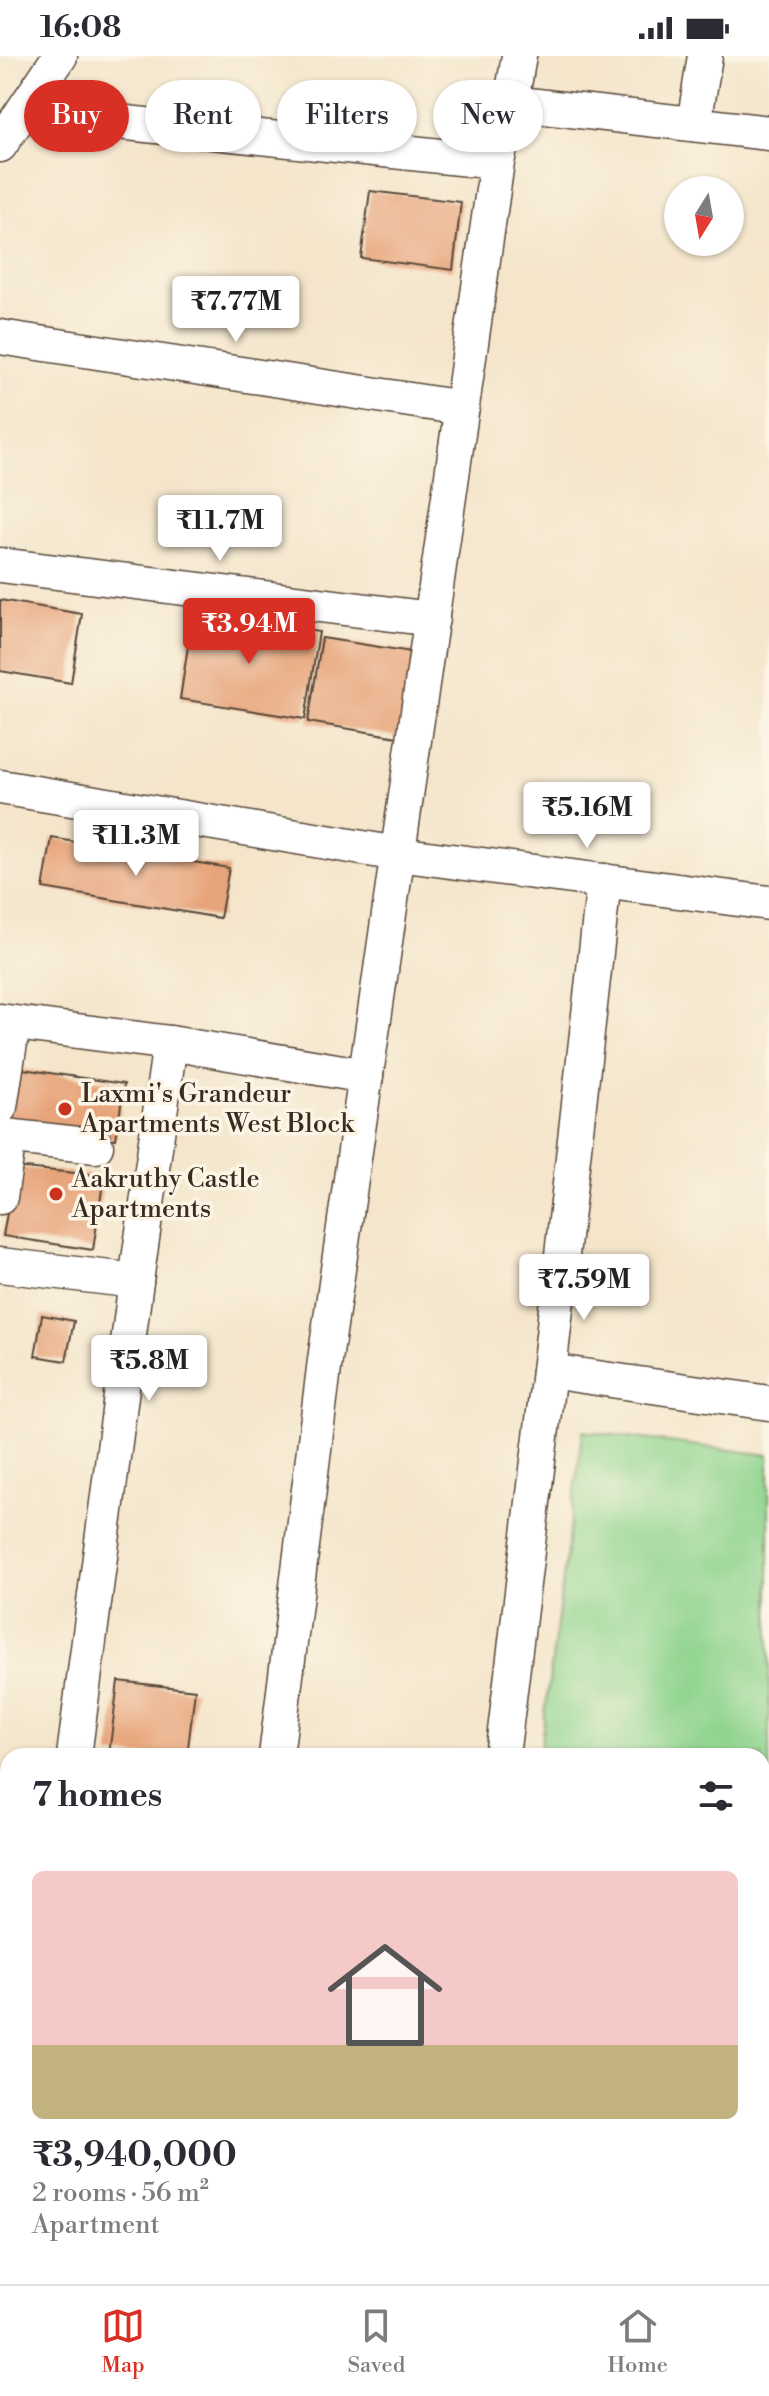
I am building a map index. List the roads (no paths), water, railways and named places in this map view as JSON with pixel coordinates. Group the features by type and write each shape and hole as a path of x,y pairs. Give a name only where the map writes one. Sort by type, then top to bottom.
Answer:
{"street":[{"path":"0,145 60,56"},
{"path":"515,80 519,56"},
{"path":"694,124 705,56"},
{"path":"543,107 769,133"},
{"path":"23,112 497,162"},
{"path":"277,1748 325,1360 499,152"},
{"path":"0,337 462,408"},
{"path":"0,565 432,619"},
{"path":"0,787 398,854 769,903"},
{"path":"503,1748 604,881"},
{"path":"0,1107 6,1022 170,1043 366,1076"},
{"path":"75,1748 170,1043"},
{"path":"0,1197 5,1136 96,1146"},
{"path":"0,1265 136,1281"},
{"path":"549,1371 769,1403"}],"place":[{"name":"Laxmi's Grandeur Apartments West Block","path":"65,1109"},
{"name":"Aakruthy Castle Apartments","path":"56,1194"}]}
